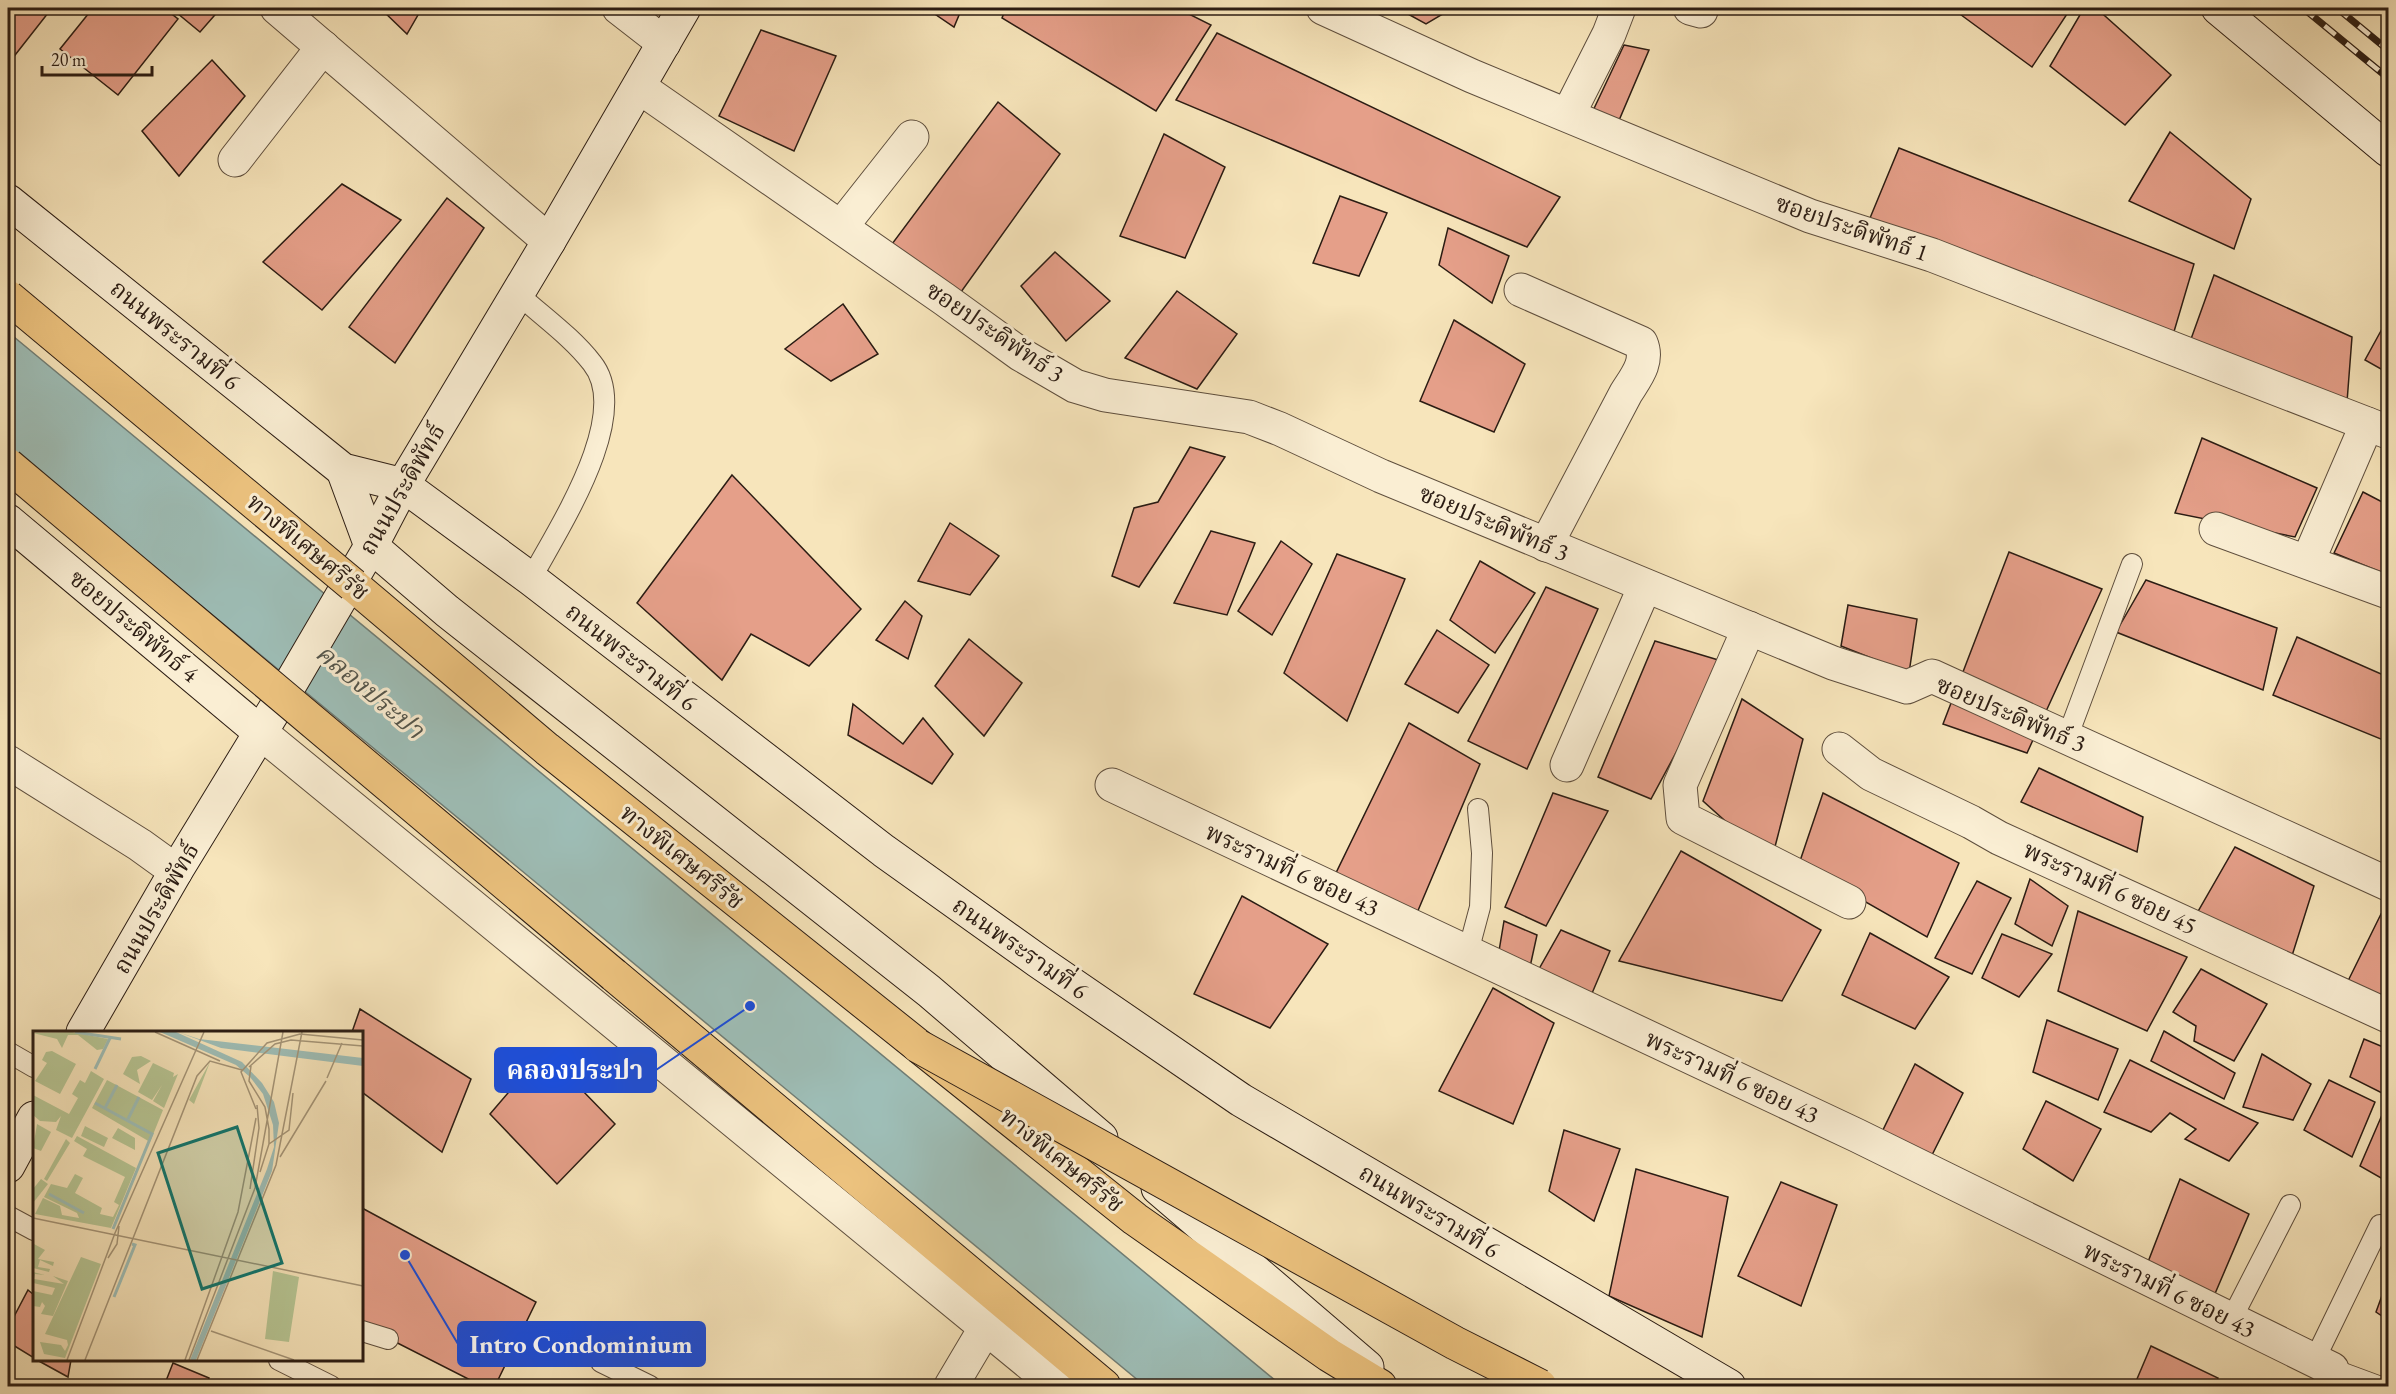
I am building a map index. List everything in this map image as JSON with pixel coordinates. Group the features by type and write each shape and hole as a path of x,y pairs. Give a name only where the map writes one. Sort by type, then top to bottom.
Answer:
{"highway":[{"name":"ทางพิเศษศรีรัช","path":"8,297 278,521 547,749 1135,1219 1329,1355 1380,1386"},
{"path":"8,465 1104,1386"},
{"path":"918,1046 1455,1343 1540,1386"}],"street":[{"path":"277,8 549,241"},
{"path":"619,8 664,43"},
{"name":"ถนนประดิพัทธ์","path":"84,1031 176,871 292,681 371,546 403,485 518,294 684,8"},
{"name":"ซอยประดิพัทธ์ 1","path":"1323,8 1472,76 1810,216 1932,255 2378,428"},
{"path":"1568,115 1609,34 1619,8"},
{"path":"2218,8 2388,150"},
{"path":"235,160 323,47"},
{"name":"ซอยประดิพัทธ์ 3","path":"639,87 1020,354 1075,386 1106,395 1249,417 1381,476 1833,663 1907,687 1932,676 2388,884"},
{"path":"841,227 912,137"},
{"name":"ถนนพระรามที่ 6","path":"8,201 343,470 403,485 531,579 884,851 1038,961 1241,1100 1729,1386"},
{"path":"1521,290 1641,343 1644,351 1644,362 1638,375 1626,393 1546,545"},
{"path":"2308,561 2378,428"},
{"path":"343,470 371,546 447,611 929,991 1390,1386"},
{"name":"ซอยประดิพัทธ์ 4","path":"8,521 260,732 1057,1386"},
{"path":"2216,529 2388,592"},
{"path":"1567,765 1645,586"},
{"path":"1749,627 1680,785 1683,818 1849,902"},
{"name":"พระรามที่ 6 ซอย 45","path":"1839,749 1871,774 1999,838 2388,1016"},
{"path":"8,762 140,845 176,871"},
{"name":"พระรามที่ 6 ซอย 43","path":"1112,785 1856,1135 2231,1320 2325,1372"},
{"path":"8,1166 33,1120"},
{"path":"951,1386 986,1327"}],"lane":[{"path":"518,294 593,364 604,389 605,412 598,442 586,473 531,579"},
{"path":"2067,738 2132,564"},
{"path":"1468,952 1480,907 1482,853 1478,809"},
{"path":"8,1052 33,1066"},
{"path":"2231,1320 2290,1206"},
{"path":"8,1216 33,1229"},
{"path":"2378,1386 2325,1372 2380,1225"},
{"path":"363,1331 388,1339"},
{"path":"283,1361 332,1386"},
{"path":"601,1362 650,1386"}],"water":[{"path":"8,332 1282,1386 1145,1386 8,446"}],"building":[{"path":"8,8 52,8 8,64"},
{"path":"93,8 164,8 178,19 118,95 60,49"},
{"path":"171,8 221,8 200,32"},
{"path":"380,8 422,8 407,34"},
{"path":"926,8 962,8 954,27"},
{"path":"1006,8 1177,8 1211,25 1156,111 1002,18"},
{"path":"1397,8 1453,8 1426,24"},
{"path":"1954,8 2071,8 2032,67"},
{"path":"2084,8 2096,8 2171,75 2125,125 2050,66"},
{"path":"761,30 836,56 794,151 719,116"},
{"path":"1217,33 1560,197 1527,247 1176,100"},
{"path":"1624,45 1649,50 1617,125 1590,117"},
{"path":"212,60 245,96 179,176 142,131"},
{"path":"998,102 1060,154 961,292 892,244"},
{"path":"2170,132 2251,199 2234,249 2129,201"},
{"path":"1164,134 1225,167 1185,258 1120,236"},
{"path":"1899,148 2194,264 2173,335 1870,218"},
{"path":"342,184 401,220 322,310 263,262"},
{"path":"1340,196 1387,213 1359,276 1313,263"},
{"path":"447,198 484,228 395,363 349,327"},
{"path":"1448,228 1509,256 1492,303 1439,265"},
{"path":"1055,252 1110,301 1066,341 1021,286"},
{"path":"2214,275 2352,337 2347,402 2191,339"},
{"path":"1177,291 1237,334 1197,389 1125,358"},
{"path":"843,304 878,354 831,381 785,349"},
{"path":"2388,318 2388,373 2365,360"},
{"path":"1454,320 1525,364 1494,432 1420,401"},
{"path":"2202,438 2317,488 2295,537 2175,513"},
{"path":"1190,447 1225,457 1139,587 1112,576 1134,508 1158,502"},
{"path":"732,475 861,609 809,666 751,634 722,680 637,603"},
{"path":"2363,492 2388,505 2388,575 2334,553"},
{"path":"950,523 999,556 970,595 918,581"},
{"path":"1211,531 1255,543 1227,615 1174,603"},
{"path":"1281,541 1312,564 1272,635 1238,611"},
{"path":"2009,552 2102,589 2027,753 1943,724"},
{"path":"1337,554 1405,579 1347,721 1284,673"},
{"path":"1480,561 1535,593 1495,653 1450,620"},
{"path":"2146,580 2277,628 2263,690 2116,632"},
{"path":"1546,587 1598,609 1527,769 1468,741"},
{"path":"905,601 922,616 908,659 876,640"},
{"path":"1848,605 1917,619 1909,673 1841,646"},
{"path":"1437,630 1489,665 1458,713 1405,684"},
{"path":"2297,637 2388,677 2388,742 2273,695"},
{"path":"969,639 1022,683 984,736 935,686"},
{"path":"1655,641 1725,662 1651,799 1598,777"},
{"path":"1742,699 1803,739 1771,862 1703,801"},
{"path":"853,704 903,744 923,718 953,754 932,784 848,735"},
{"path":"1409,723 1480,764 1414,920 1334,877"},
{"path":"2039,768 2143,817 2137,852 2021,802"},
{"path":"1553,793 1608,811 1546,926 1505,907"},
{"path":"1823,793 1959,863 1927,937 1799,864"},
{"path":"2235,847 2314,886 2291,959 2196,915"},
{"path":"1681,851 1821,930 1782,1001 1619,961"},
{"path":"2030,879 2068,906 2052,946 2015,924"},
{"path":"1977,881 2011,898 1972,974 1935,958"},
{"path":"1242,896 1328,944 1270,1028 1194,994"},
{"path":"2078,911 2187,957 2147,1031 2058,991"},
{"path":"2381,914 2388,918 2388,1001 2346,985"},
{"path":"1504,921 1537,935 1530,967 1498,957"},
{"path":"1561,930 1610,951 1590,998 1539,969"},
{"path":"1870,933 1949,977 1915,1029 1842,995"},
{"path":"2002,934 2052,954 2019,997 1982,978"},
{"path":"2201,969 2267,1004 2234,1061 2194,1041 2196,1026 2173,1012"},
{"path":"1493,988 1554,1023 1513,1124 1439,1091"},
{"path":"360,1009 471,1079 442,1152 363,1093 363,1031 352,1031"},
{"path":"2047,1020 2118,1049 2098,1100 2033,1072"},
{"path":"2164,1031 2235,1073 2224,1099 2151,1061"},
{"path":"2364,1039 2388,1049 2388,1096 2350,1077"},
{"path":"544,1051 615,1124 557,1184 490,1114"},
{"path":"2262,1054 2311,1084 2293,1120 2243,1107"},
{"path":"2130,1060 2258,1123 2229,1161 2185,1139 2196,1129 2170,1113 2151,1132 2104,1112"},
{"path":"1915,1064 1963,1093 1932,1155 1882,1132"},
{"path":"2329,1080 2375,1102 2352,1157 2304,1130"},
{"path":"2046,1101 2101,1129 2073,1181 2023,1149"},
{"path":"2385,1108 2388,1110 2388,1182 2360,1166"},
{"path":"1564,1130 1620,1149 1594,1221 1549,1191"},
{"path":"1636,1169 1728,1197 1702,1337 1609,1296"},
{"path":"2180,1179 2249,1214 2214,1296 2148,1262"},
{"path":"1781,1182 1837,1205 1801,1306 1738,1276"},
{"path":"363,1209 536,1302 495,1386 482,1386 363,1326"},
{"path":"2388,1279 2388,1320 2376,1312"},
{"path":"28,1290 33,1294 33,1357 8,1342 8,1328"},
{"path":"2151,1346 2218,1378 2214,1386 2134,1386"},
{"path":"39,1361 71,1361 68,1377"},
{"path":"173,1363 209,1378 207,1386 164,1386"}],"railway":[{"path":"2303,8 2388,78"},
{"path":"2337,8 2388,50"}],"place":[{"name":"คลองประปา","path":"750,1006"},
{"name":"Intro Condominium","path":"405,1255"}]}
